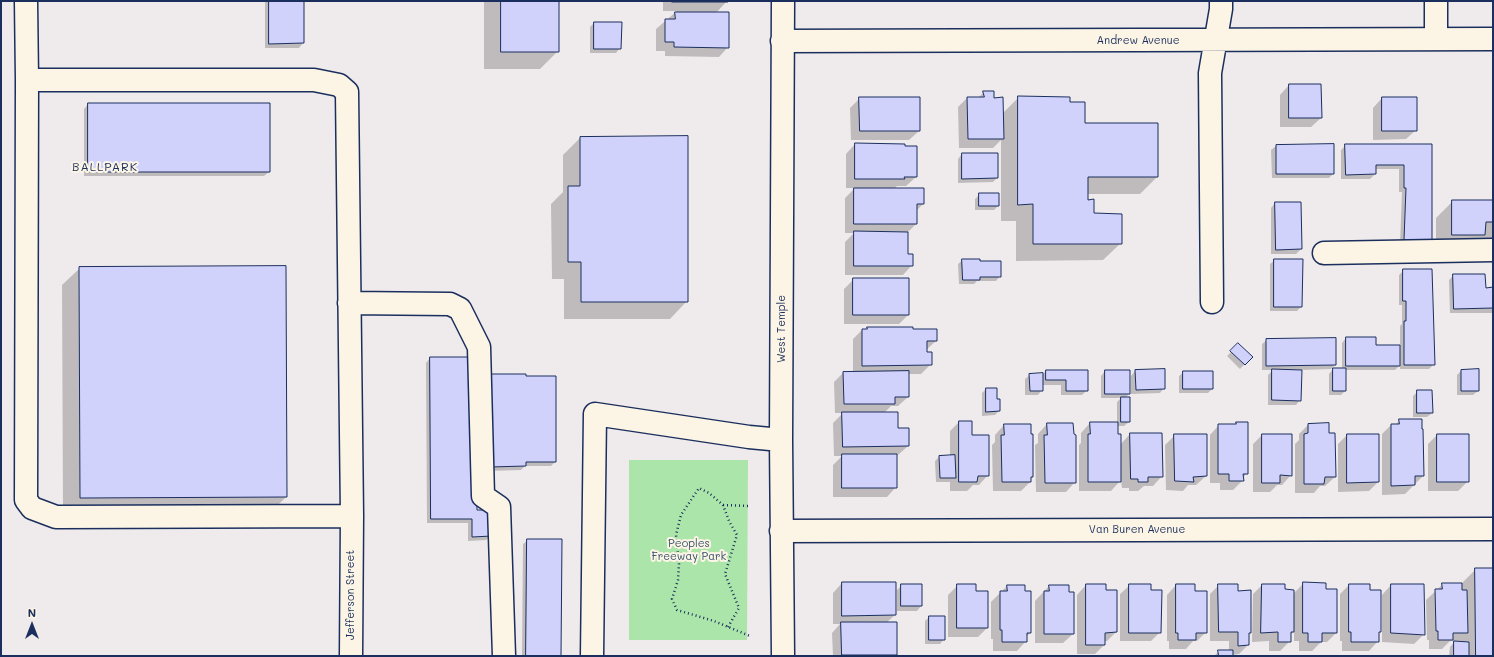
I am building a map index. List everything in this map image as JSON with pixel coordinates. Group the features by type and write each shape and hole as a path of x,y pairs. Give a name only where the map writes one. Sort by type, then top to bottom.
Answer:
{"street":[{"path":"26,1 26,500 32,508 56,517 352,526"},
{"name":"West Temple","path":"783,1 781,440 783,656"},
{"path":"1212,302 1210,73 1221,1"},
{"path":"1436,1 1436,39"},
{"name":"Andrew Avenue","path":"782,41 1493,39"},
{"name":"Jefferson Street","path":"27,80 314,80 339,85 347,92 352,526 351,656"},
{"path":"1324,253 1493,250"},
{"path":"350,302 450,304 460,309 479,347 482,496 499,507 504,656"},
{"path":"592,656 595,414 749,437 781,440"},
{"name":"Van Buren Avenue","path":"782,531 1493,529"}],"path":[{"path":"728,627 739,608 725,574 737,535 729,521 723,505 709,493 700,488 681,515 676,535 679,564 678,580 672,598 677,610 750,636"},
{"path":"723,505 750,506"}],"green space":[{"name":"Peoples Freeway Park","path":"629,460 748,460 747,640 629,640"}],"building":[{"path":"269,1 304,1 304,43 269,44"},
{"path":"501,1 559,1 559,52 501,52"},
{"path":"728,1 728,2 672,2"},
{"path":"675,12 729,12 729,48 674,47 674,42 665,42 665,19 675,19"},
{"path":"594,22 622,22 621,49 594,49"},
{"path":"1289,84 1321,84 1322,118 1289,118"},
{"path":"983,91 994,91 994,98 1003,97 1004,139 968,139 967,97 984,97"},
{"path":"1018,96 1070,97 1070,102 1085,102 1085,123 1158,123 1158,177 1088,177 1088,200 1094,199 1094,213 1122,214 1122,244 1033,244 1033,204 1018,205"},
{"path":"859,97 920,97 920,131 860,131"},
{"path":"1382,97 1417,97 1417,131 1382,131"},
{"path":"88,103 270,103 270,172 88,172"},
{"path":"688,136 688,302 581,302 581,262 568,262 568,186 580,186 580,137"},
{"path":"855,143 905,144 905,146 917,146 917,177 904,177 905,179 855,179"},
{"path":"1334,144 1334,174 1276,174 1276,145"},
{"path":"1345,144 1432,144 1432,240 1404,240 1406,188 1404,188 1404,165 1376,165 1376,174 1346,175"},
{"path":"962,153 998,153 998,178 962,179"},
{"path":"854,188 924,188 924,204 917,204 917,224 854,224"},
{"path":"979,193 999,193 999,206 979,206"},
{"path":"1452,200 1493,200 1493,222 1486,222 1485,235 1452,235"},
{"path":"1275,202 1301,202 1302,249 1276,250"},
{"path":"854,231 908,232 908,254 913,254 913,266 854,266"},
{"path":"962,259 1001,261 1001,277 980,277 980,280 963,280"},
{"path":"1274,259 1303,259 1302,307 1274,307"},
{"path":"286,266 287,497 80,498 79,267"},
{"path":"1403,269 1432,269 1435,365 1404,365 1404,321 1406,321 1406,301 1403,301"},
{"path":"1453,274 1485,274 1486,288 1493,287 1493,308 1454,309"},
{"path":"853,278 909,278 909,315 853,315"},
{"path":"867,327 913,327 913,329 937,329 937,341 927,341 927,352 932,352 932,365 862,366 862,329 867,329"},
{"path":"1346,337 1376,337 1376,345 1400,345 1400,366 1346,366"},
{"path":"1336,338 1336,365 1266,366 1266,339"},
{"path":"1238,343 1253,357 1245,365 1230,351"},
{"path":"430,357 476,357 477,510 491,510 492,536 472,537 472,519 431,519"},
{"path":"1333,368 1346,368 1346,391 1333,391"},
{"path":"1165,369 1165,389 1136,390 1135,370"},
{"path":"1272,369 1302,370 1301,401 1272,400"},
{"path":"1479,369 1479,391 1461,391 1461,370"},
{"path":"1046,370 1088,370 1088,391 1066,391 1066,380 1046,380"},
{"path":"1105,370 1130,370 1130,394 1105,394"},
{"path":"909,371 909,397 895,397 895,404 844,404 843,372"},
{"path":"1183,371 1213,371 1213,389 1183,389"},
{"path":"1043,373 1043,391 1030,391 1029,374"},
{"path":"490,374 556,376 556,462 526,462 526,466 490,467"},
{"path":"986,388 997,388 997,399 1000,399 1000,411 986,412"},
{"path":"1417,390 1432,390 1433,413 1417,413"},
{"path":"1121,397 1130,397 1130,422 1121,422"},
{"path":"842,412 898,412 898,428 909,428 909,446 843,447"},
{"path":"1399,419 1422,419 1424,476 1415,476 1415,485 1391,486 1391,424 1399,424"},
{"path":"959,421 972,421 972,435 989,435 989,476 978,476 977,482 959,482"},
{"path":"1090,422 1118,422 1118,434 1121,434 1121,482 1088,482 1088,434 1090,434"},
{"path":"1236,422 1248,422 1248,474 1243,474 1244,481 1229,481 1229,474 1218,474 1218,424 1236,424"},
{"path":"1047,423 1073,423 1074,434 1076,435 1076,483 1045,483 1044,435 1047,435"},
{"path":"1329,423 1329,433 1335,433 1336,477 1325,477 1324,484 1304,484 1304,434 1308,433 1308,424"},
{"path":"1004,424 1031,424 1031,434 1033,434 1033,477 1031,477 1031,482 1002,482 1001,435 1004,435"},
{"path":"1130,433 1162,433 1163,477 1148,477 1148,482 1138,482 1138,479 1131,479"},
{"path":"1174,434 1207,434 1207,476 1193,477 1194,482 1175,481"},
{"path":"1262,434 1292,434 1292,476 1280,475 1280,483 1262,483"},
{"path":"1347,434 1379,434 1379,482 1347,483"},
{"path":"1437,434 1469,434 1469,482 1437,482"},
{"path":"842,454 897,454 897,488 842,488"},
{"path":"955,455 956,478 940,478 939,456"},
{"path":"527,539 562,539 561,656 526,656"},
{"path":"1475,568 1493,568 1493,656 1476,656"},
{"path":"842,582 896,582 896,615 842,616"},
{"path":"1303,582 1326,583 1326,589 1337,589 1337,633 1322,633 1322,642 1308,642 1308,633 1303,633"},
{"path":"1442,583 1462,583 1462,590 1467,590 1468,633 1453,633 1453,640 1438,640 1438,631 1436,631 1435,589 1442,589"},
{"path":"901,584 922,584 922,606 901,606"},
{"path":"957,584 976,584 976,591 988,591 988,628 957,628"},
{"path":"1086,584 1106,584 1106,590 1117,590 1117,632 1105,633 1105,645 1086,645"},
{"path":"1129,584 1151,584 1151,590 1162,590 1161,633 1129,633"},
{"path":"1176,584 1195,584 1195,591 1207,591 1207,633 1196,633 1196,640 1178,640 1178,633 1176,633"},
{"path":"1218,584 1238,584 1238,591 1251,590 1251,633 1249,633 1249,645 1238,646 1238,632 1219,632"},
{"path":"1262,584 1285,584 1285,589 1294,590 1294,632 1291,632 1291,642 1278,642 1278,632 1261,633"},
{"path":"1349,584 1370,584 1370,590 1381,590 1381,632 1379,632 1379,642 1351,642 1351,632 1349,632"},
{"path":"1391,584 1424,584 1425,635 1391,633"},
{"path":"1007,585 1025,585 1025,591 1031,591 1031,633 1027,633 1027,642 1002,642 1002,630 1000,630 1000,591 1007,591"},
{"path":"1049,585 1069,585 1069,592 1074,592 1074,634 1044,634 1044,591 1049,591"},
{"path":"929,616 945,616 945,640 929,640"},
{"path":"841,622 897,622 897,655 842,655"},
{"path":"1454,641 1469,642 1469,656 1454,656"},
{"path":"1218,650 1233,650 1233,656 1219,656"}],"district":[{"name":"BALLPARK","path":"105,167"}]}
